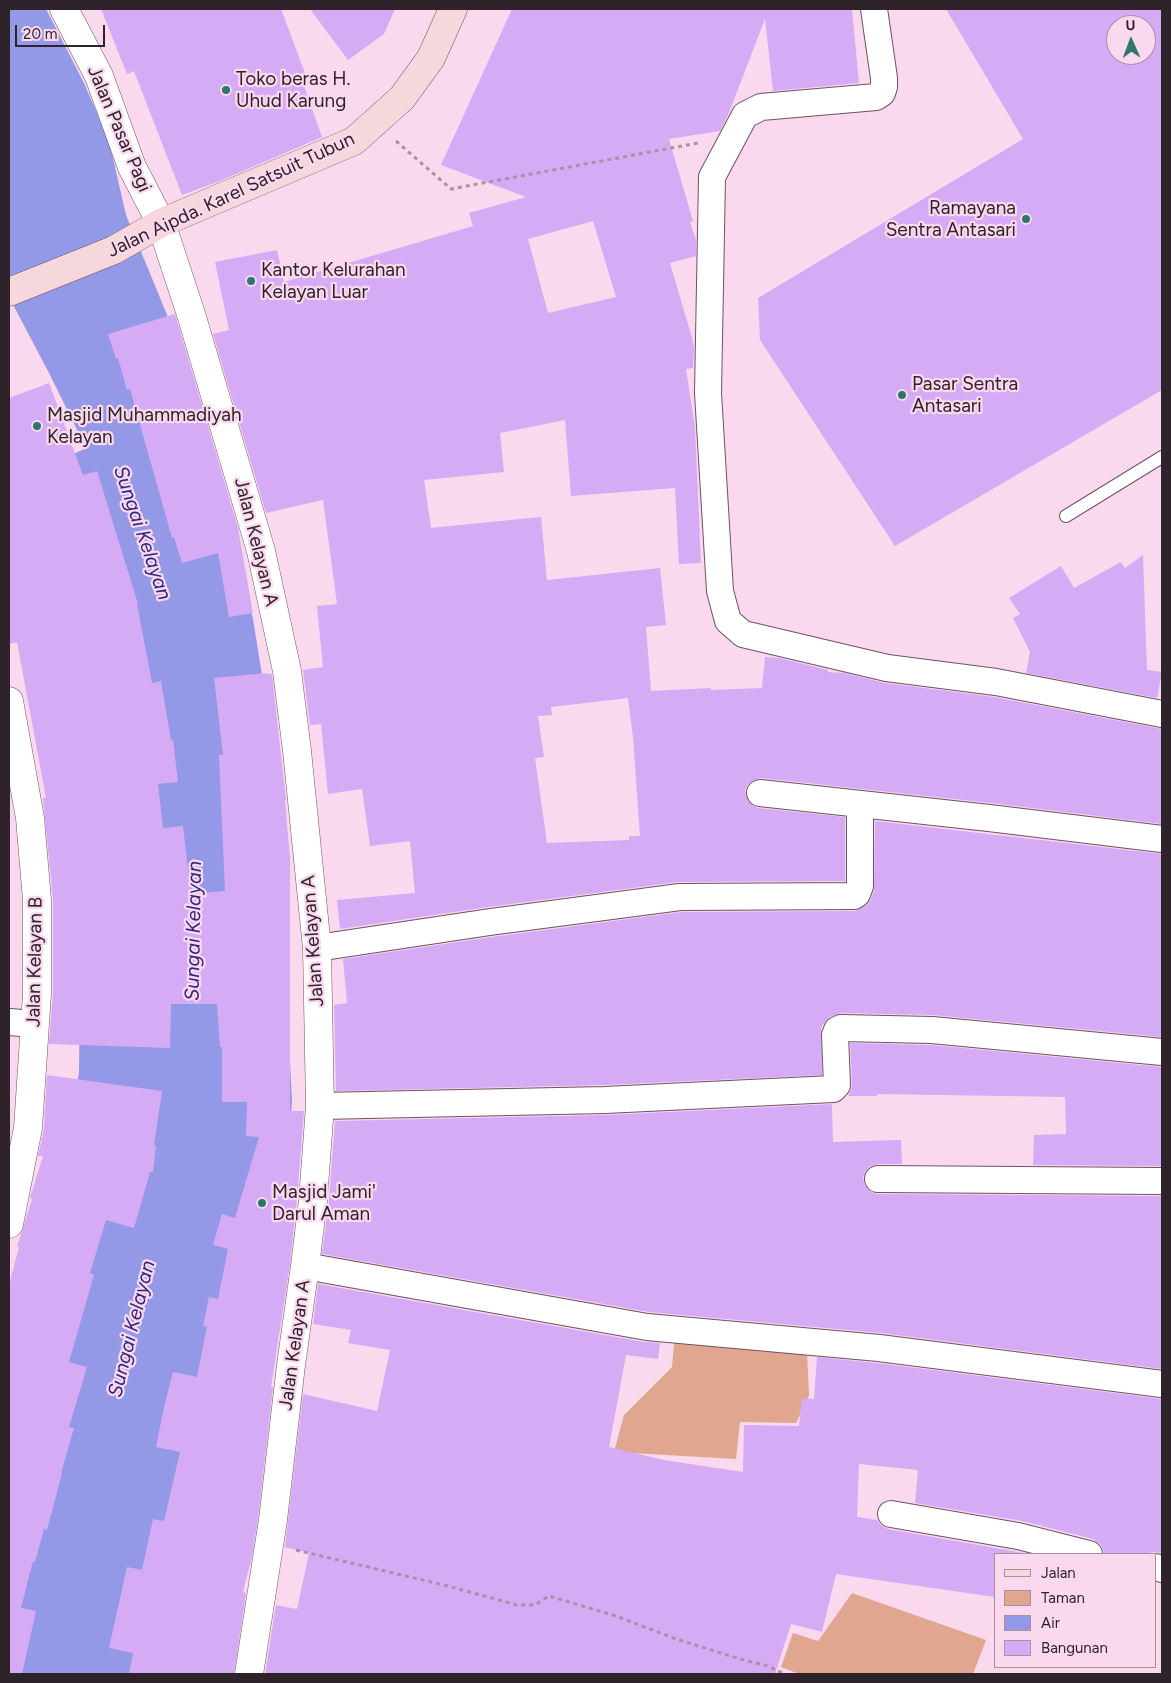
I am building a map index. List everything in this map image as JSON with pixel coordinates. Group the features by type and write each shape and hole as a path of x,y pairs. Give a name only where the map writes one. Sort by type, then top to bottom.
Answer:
{"main road":[{"name":"Jalan Aipda. Karel Satsuit Tubun","path":"9,292 114,250 161,223 354,141 402,98 430,58 453,9"}],"street":[{"name":"Jalan Pasar Pagi","path":"64,9 99,76 132,167 161,223"},
{"path":"874,9 884,78 882,93 876,96 762,107 745,114 712,177 708,393 720,591 728,621 743,634 887,668 996,682 1162,714"},
{"name":"Jalan Kelayan A","path":"161,223 243,485 267,579 287,671 317,948 320,1106 312,1200 269,1543 249,1674"},
{"name":"Jalan Kelayan B","path":"9,701 30,818 37,900 37,994 22,1023 28,1128 9,1224"},
{"path":"760,793 1162,839"},
{"path":"317,948 490,922 680,897 854,896 857,894 860,886 860,804"},
{"path":"320,1106 605,1100 833,1089 836,1085 835,1035 837,1030 841,1028 932,1030 1162,1052"},
{"path":"878,1179 1162,1181"},
{"path":"305,1266 647,1327 879,1348 1162,1384"},
{"path":"890,1514 1018,1536 1085,1553"}],"lane":[{"path":"1066,516 1162,457"}],"path":[{"path":"375,123 451,189 734,136"},
{"path":"269,1543 444,1585 517,1605 536,1605 549,1596 616,1616 676,1639 768,1666 784,1674"}],"green space":[{"path":"675,1334 807,1351 809,1396 796,1423 740,1422 736,1459 614,1452 624,1415 672,1367"},
{"path":"852,1593 986,1640 973,1674 799,1674 781,1667 793,1633 818,1641"}],"water":[{"name":"Sungai Kelayan","path":"9,9 46,9 84,83 109,141 126,215 172,327 212,454 253,619 274,750 292,1101 287,1167 213,1674 9,1674 9,1438 32,1342 79,1072 82,828 14,483 86,448 9,297"}],"building":[{"path":"101,9 281,9 308,81 303,83 322,137 220,181 182,195 134,71 127,74"},
{"path":"310,9 395,9 384,34 348,60"},
{"path":"512,9 852,9 859,83 773,91 765,19 720,131 669,139 693,221 690,222 696,240 696,256 670,263 694,348 693,368 686,369 695,428 701,563 679,564 675,488 571,496 565,420 500,433 504,472 424,480 431,528 541,517 547,580 660,568 666,625 646,627 651,691 762,688 765,657 779,658 828,670 828,672 844,673 885,683 994,697 1162,729 1162,824 761,778 748,784 745,791 747,799 758,808 845,817 845,881 678,882 340,929 337,900 415,893 410,841 370,846 362,789 328,794 321,724 310,725 303,670 323,667 317,606 337,604 323,500 266,513 213,334 229,330 215,262 277,250 284,282 473,226 469,213 526,197 441,165","holes":["593,221 616,297 548,313 528,239","628,698 633,737 640,836 629,836 629,840 547,843 535,758 544,757 538,716 552,715 551,707"]},
{"name":"Ramayana Sentra Antasari","path":"946,9 1162,9 1162,390 895,546 760,340 758,298 1023,139"},
{"path":"175,314 238,528 253,613 229,617 218,553 182,563 174,537 172,538 130,389 127,390 118,358 116,359 108,334"},
{"path":"49,383 83,475 97,471 138,604 152,683 161,681 171,740 173,739 178,782 158,784 163,828 183,826 191,894 225,891 219,755 223,755 214,678 272,674 286,800 290,858 290,1111 304,1111 290,1264 271,1387 273,1387 258,1518 252,1556 243,1592 246,1593 234,1674 129,1674 133,1653 109,1648 127,1567 142,1570 153,1519 164,1521 180,1452 156,1447 164,1407 173,1372 197,1377 207,1327 203,1326 209,1297 218,1299 228,1249 213,1245 222,1214 235,1218 259,1137 246,1136 247,1102 222,1102 222,1047 220,1047 217,1004 171,1004 170,1048 49,1044 53,994 53,900 43,798 46,798 17,642 9,644 9,398"},
{"path":"1143,555 1147,670 1162,672 1157,698 1026,673 1030,652 1013,618 1020,614 1009,598 1061,566 1074,588 1121,562 1125,568"},
{"path":"875,821 1162,854 1162,1037 933,1015 841,1013 830,1017 821,1029 822,1075 604,1085 336,1091 334,1005 347,1003 343,959 681,912 855,911 866,906 874,891"},
{"path":"850,1043 931,1045 1162,1067 1162,1166 1033,1165 1034,1135 1066,1134 1065,1097 877,1094 877,1096 848,1096 852,1084"},
{"path":"47,1075 162,1091 154,1145 156,1146 153,1172 150,1172 134,1228 106,1220 90,1273 94,1275 69,1362 87,1367 69,1427 74,1428 47,1530 44,1529 35,1562 33,1561 21,1608 36,1611 22,1674 9,1674 9,1285 19,1247 17,1247 43,1156 38,1156 44,1129"},
{"path":"832,1104 833,1142 901,1140 902,1164 878,1164 870,1166 865,1172 863,1178 865,1186 871,1192 878,1194 1162,1196 1162,1369 881,1333 649,1312 322,1254 329,1201 335,1121 606,1115"},
{"path":"318,1284 644,1342 660,1343 658,1359 626,1355 609,1447 664,1460 743,1472 744,1425 799,1426 802,1398 814,1399 817,1357 1162,1399 1162,1553 1104,1553 1100,1544 1093,1539 1022,1521 915,1503 918,1470 859,1464 857,1517 877,1520 888,1529 1023,1553 994,1553 994,1597 836,1574 822,1632 791,1624 775,1674 265,1674 276,1605 297,1609 309,1553 285,1547 303,1394 377,1411 390,1350 348,1343 351,1330 313,1324"}],"place":[{"name":"Toko beras H. Uhud Karung","path":"226,90"},
{"name":"Ramayana Sentra Antasari","path":"1026,219"},
{"name":"Kantor Kelurahan Kelayan Luar","path":"251,281"},
{"name":"Pasar Sentra Antasari","path":"902,395"},
{"name":"Masjid Muhammadiyah Kelayan","path":"37,426"},
{"name":"Masjid Jami' Darul Aman","path":"262,1203"}]}
